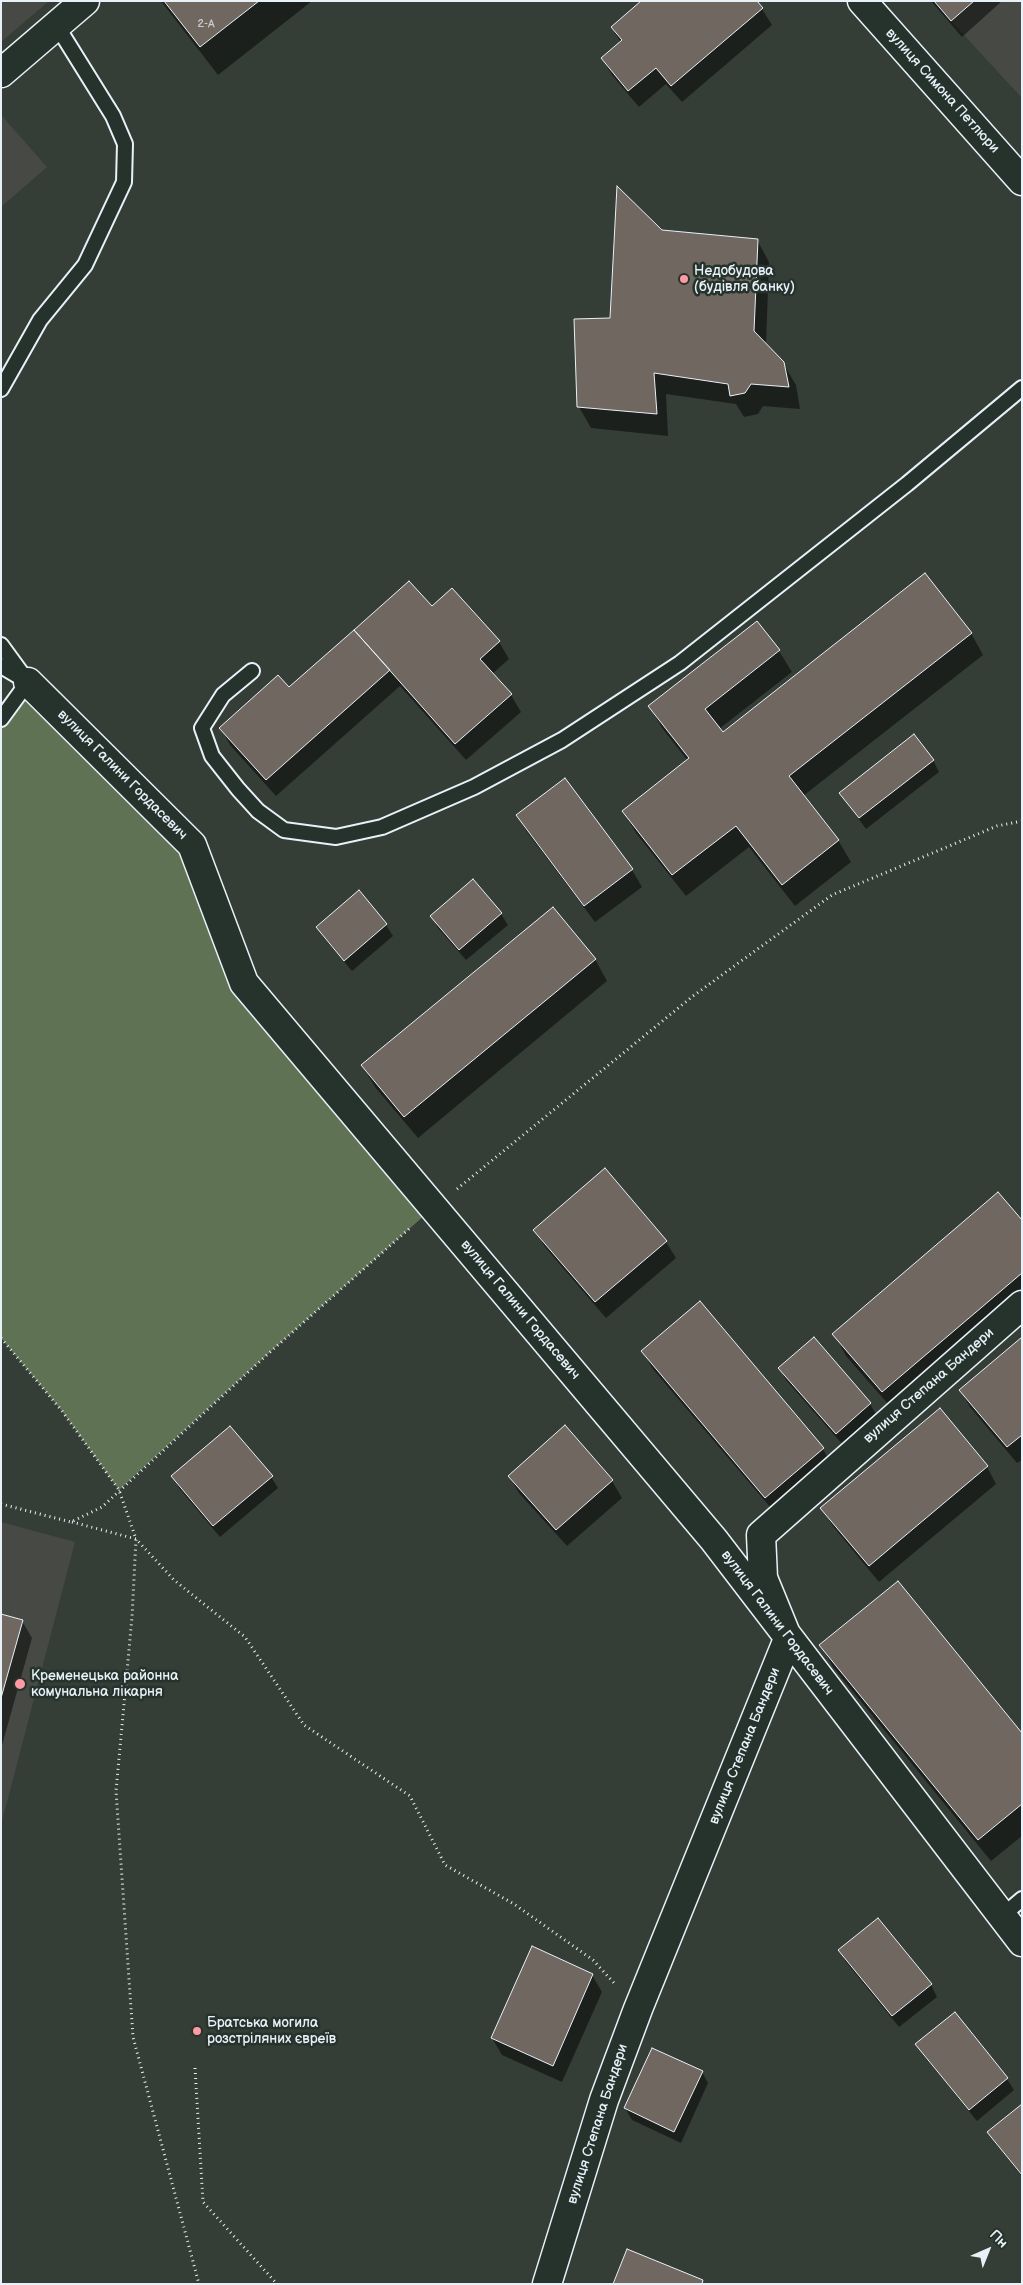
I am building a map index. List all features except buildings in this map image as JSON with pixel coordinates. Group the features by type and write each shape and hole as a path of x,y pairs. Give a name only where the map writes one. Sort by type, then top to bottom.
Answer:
{"main road":[{"path":"1,73 85,1"},
{"name":"вулиця Симона Петлюри","path":"862,1 1022,180"},
{"name":"вулиця Галини Гордасевич","path":"28,682 192,845 244,983 714,1540 1022,1942"},
{"name":"вулиця Степана Бандери","path":"547,2284 604,2100 638,2009 788,1639 763,1578 761,1535 1022,1305"}],"lane":[{"path":"1,389 40,320 84,265 124,182 125,144 113,116 57,26"},
{"path":"252,671 223,695 202,728 212,756 238,789 258,811 284,830 336,837 382,827 474,787 562,740 680,663 907,484 1022,388"},
{"path":"1,645 28,682"},
{"path":"1,666 28,682"},
{"path":"1,719 28,682"},
{"path":"1002,1916 1022,1899"}],"path":[{"path":"71,1522 102,1507 269,1353 434,1208 693,996 832,895 997,826 1022,821"},
{"path":"1,1338 62,1411 119,1490 136,1539 132,1616 116,1790 133,2037 199,2284"},
{"path":"1,1504 136,1539 174,1580 245,1637 304,1725 410,1796 446,1865 514,1904 593,1960 638,2009"},
{"path":"195,2068 203,2202 277,2284"}],"shaded area":[{"path":"1,1 49,1 1,42"},
{"path":"934,1 1022,1 1022,98 951,21"},
{"path":"1,115 47,167 1,207"},
{"name":"Кременецька районна комунальна лікарня","path":"1,1522 75,1542 1,1825"}],"green space":[{"path":"28,682 192,845 244,983 434,1207 269,1353 119,1490 62,1411 1,1338 1,719"}],"place":[{"name":"Недобудова (будівля банку)","path":"684,279"},
{"name":"Кременецька районна комунальна лікарня","path":"20,1684"},
{"name":"Братська могила розстріляних євреїв","path":"197,2031"}]}
